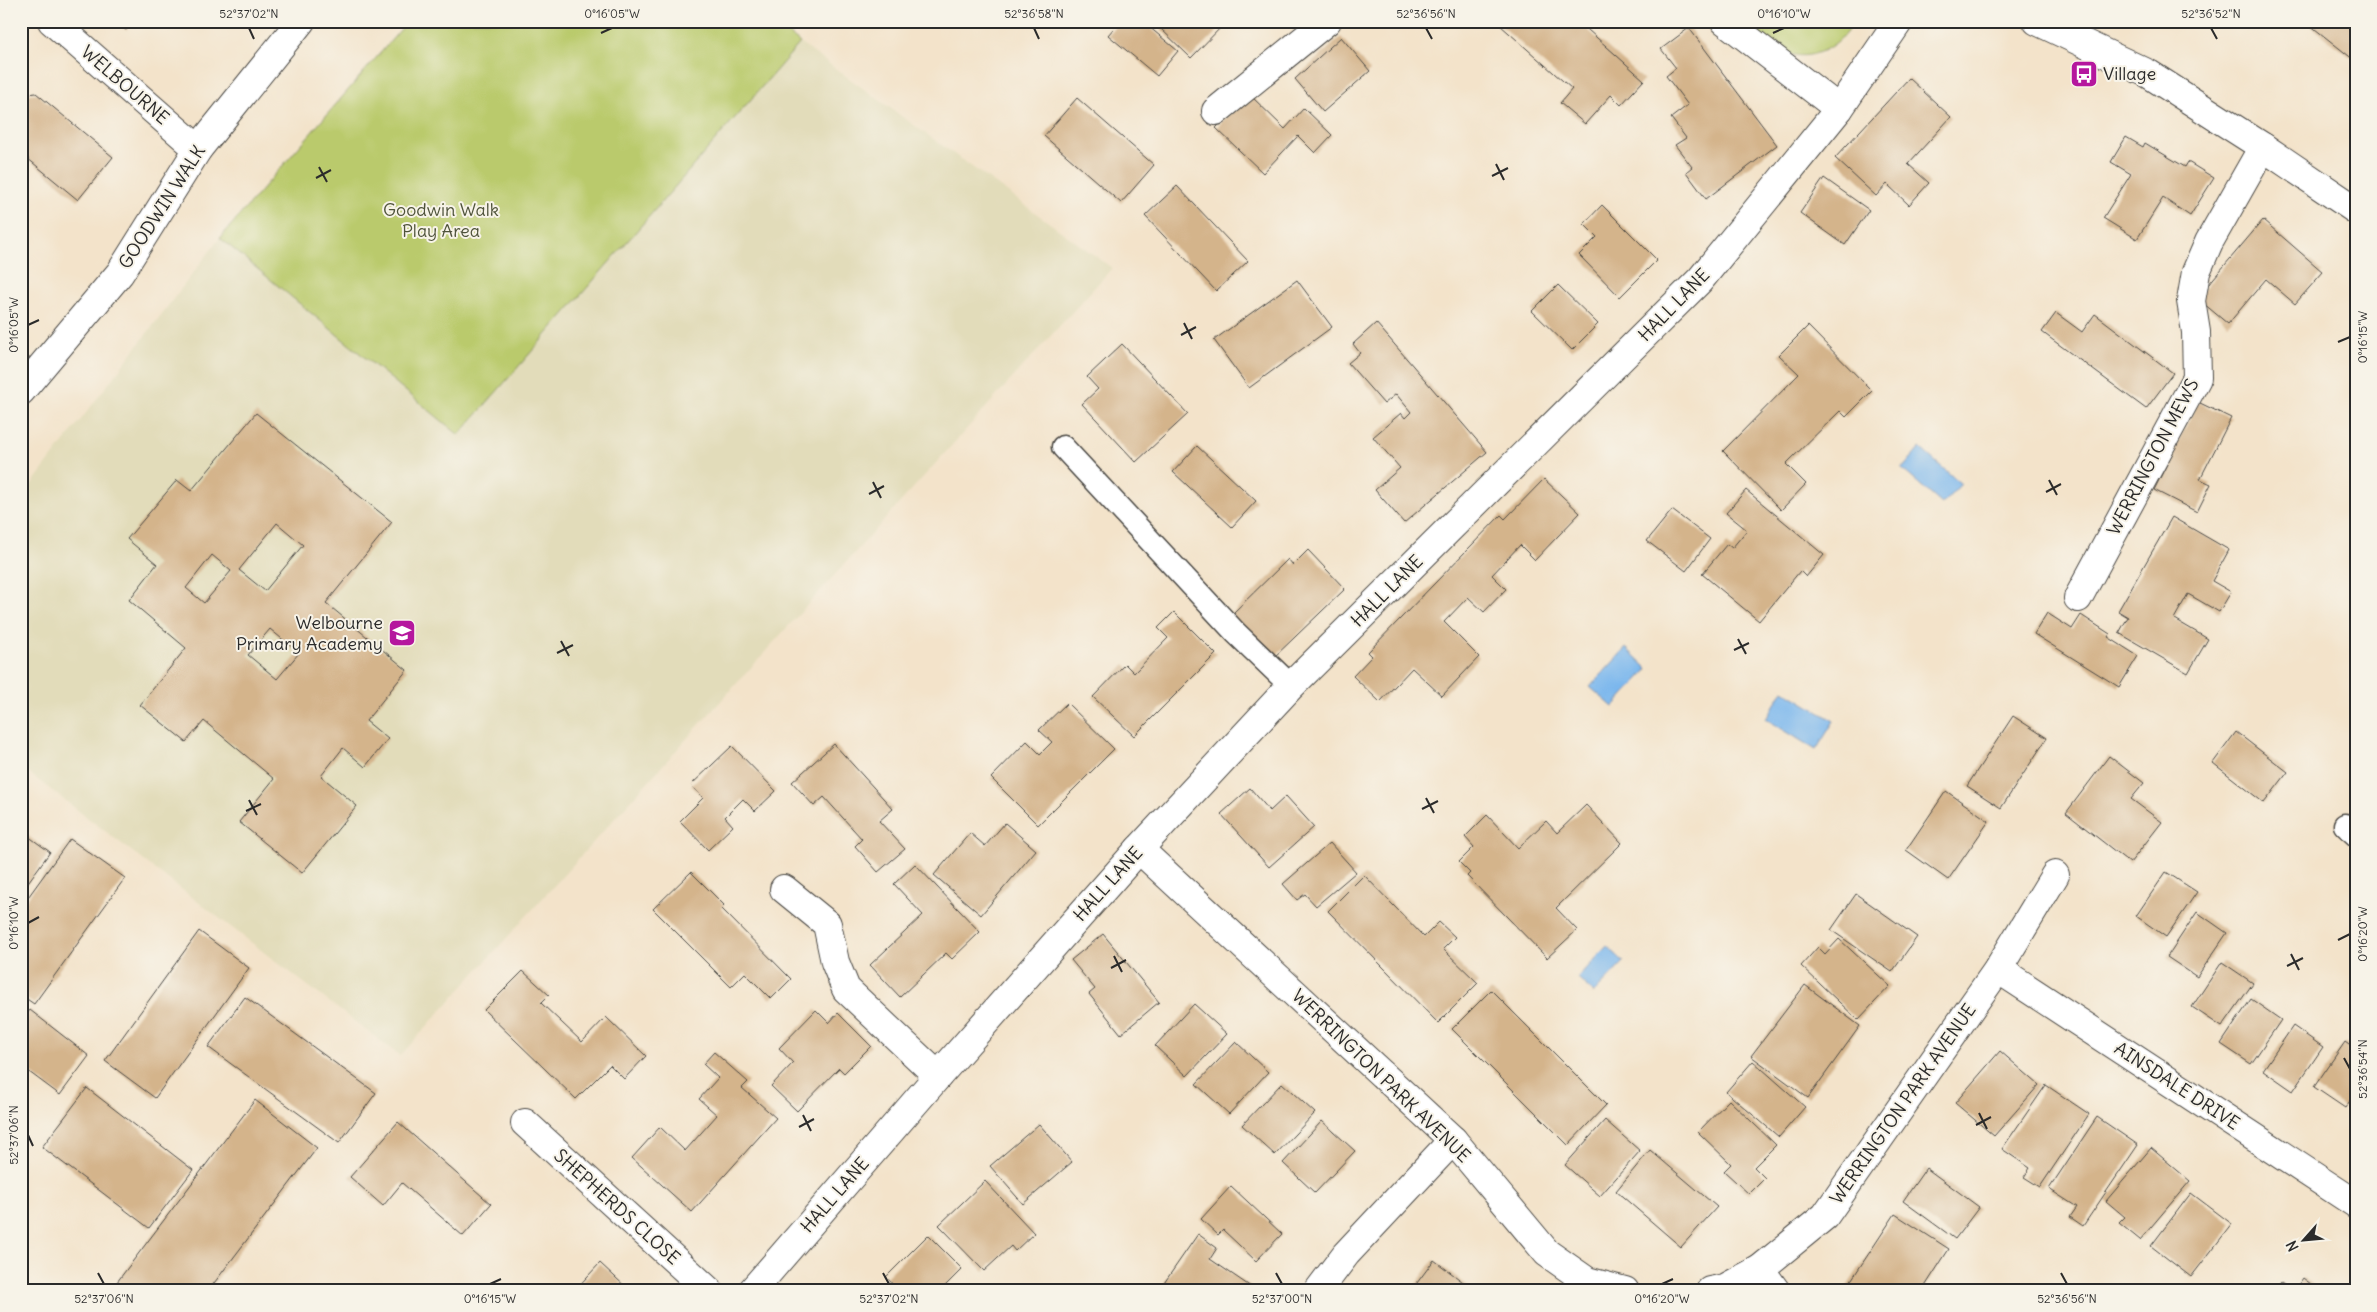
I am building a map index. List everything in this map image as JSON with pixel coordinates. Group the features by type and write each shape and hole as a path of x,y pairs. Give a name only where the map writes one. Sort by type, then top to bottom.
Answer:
{"street":[{"name":"WELBOURNE","path":"52,21 198,149"},
{"name":"GOODWIN WALK","path":"21,391 120,273 198,149 301,21"},
{"path":"1216,111 1296,31 1327,21"},
{"path":"1725,21 1839,109"},
{"name":"HALL LANE","path":"752,1291 938,1076 1139,849 1291,686 1700,280 1839,109 1899,21"},
{"path":"2037,21 2149,74 2264,147 2356,210"},
{"name":"WERRINGTON MEWS","path":"2078,598 2197,378 2196,332 2191,301 2196,272 2209,242 2264,147"},
{"name":"WERRINGTON PARK AVENUE","path":"1139,849 1453,1140 1547,1253 1587,1281 1625,1291"},
{"name":"WERRINGTON PARK AVENUE","path":"1710,1291 1725,1288 1760,1269 1825,1216 1998,969 2055,875"},
{"path":"784,889 827,924 834,962 846,990 938,1076"},
{"name":"AINSDALE DRIVE","path":"1998,969 2356,1204"},
{"name":"SHEPHERDS CLOSE","path":"525,1123 709,1291"},
{"path":"1318,1291 1346,1254 1453,1140"},
{"path":"1760,1269 1776,1291"}],"lane":[{"path":"1063,447 1236,633 1291,686"}],"shaded area":[{"name":"Welbourne Primary Academy","path":"800,43 1112,268 400,1056 21,767 21,498 220,238 459,435"}],"green space":[{"name":"Goodwin Walk Play Area","path":"408,21 774,21 800,43 459,435 220,238"},
{"path":"1744,21 1854,21 1848,31 1831,46 1821,52 1799,56 1788,53 1773,45"}],"water":[{"path":"1920,448 1961,484 1942,504 1902,469"},
{"path":"1626,648 1648,669 1613,707 1590,687"},
{"path":"1783,690 1834,721 1816,750 1766,719"},
{"path":"1607,946 1624,962 1594,993 1578,978"}],"building":[{"path":"115,21 133,21 126,30"},
{"path":"1120,21 1142,21 1178,51 1157,76 1108,35"},
{"path":"1160,21 1227,21 1191,58 1157,25"},
{"path":"1503,21 1578,21 1644,80 1621,105 1611,95 1585,124 1560,103 1572,89 1500,25"},
{"path":"2305,21 2356,21 2356,58 2354,60"},
{"path":"1689,28 1777,145 1706,199 1686,172 1692,167 1675,145 1686,138 1671,118 1688,105 1666,76 1676,68 1661,49"},
{"path":"1341,37 1370,71 1323,112 1295,79"},
{"path":"1909,78 1951,117 1908,164 1929,183 1909,205 1887,184 1876,196 1835,158"},
{"path":"36,93 113,157 78,200 21,153 21,95"},
{"path":"1249,94 1285,129 1304,108 1332,135 1315,153 1298,136 1263,173 1216,128"},
{"path":"1077,98 1154,165 1121,203 1044,136"},
{"path":"2126,137 2143,147 2145,143 2185,167 2188,162 2214,178 2190,216 2163,198 2137,239 2103,218 2131,174 2111,162"},
{"path":"1824,178 1869,210 1845,245 1800,213"},
{"path":"1177,186 1248,261 1216,291 1145,216"},
{"path":"1602,205 1657,260 1620,297 1579,255 1597,237 1584,224"},
{"path":"2263,220 2323,272 2295,304 2266,279 2228,324 2197,298"},
{"path":"1297,280 1332,327 1249,388 1214,340"},
{"path":"1558,285 1598,324 1572,350 1532,311"},
{"path":"2056,313 2082,332 2095,314 2173,373 2146,409 2042,332"},
{"path":"1376,323 1487,452 1404,523 1375,490 1400,468 1373,437 1401,413 1405,418 1411,412 1396,394 1384,404 1348,363 1360,353 1353,344"},
{"path":"1808,326 1872,391 1846,417 1840,411 1786,464 1806,484 1781,510 1723,451 1799,374 1779,355"},
{"path":"1122,344 1188,414 1136,462 1082,404 1098,389 1087,377"},
{"path":"2198,402 2231,418 2200,479 2211,484 2197,512 2154,490"},
{"path":"256,413 392,522 326,603 407,670 366,721 388,739 365,767 343,748 321,776 357,806 302,873 239,822 274,779 204,721 186,742 140,705 186,648 129,600 157,564 127,539 177,480 191,491","holes":["277,523 303,545 265,591 239,570","212,555 231,571 204,603 186,588","270,629 299,653 277,679 248,655"]},
{"path":"1197,446 1256,501 1232,527 1173,472"},
{"path":"1544,479 1580,513 1535,560 1520,545 1492,575 1506,589 1484,612 1468,597 1444,622 1479,657 1442,696 1412,668 1380,702 1353,676 1372,656 1368,652 1501,515 1505,519"},
{"path":"1746,490 1824,555 1806,577 1800,571 1759,621 1702,574 1727,544 1732,548 1747,530 1726,513"},
{"path":"1672,510 1710,539 1686,571 1647,541"},
{"path":"2172,517 2229,550 2212,581 2231,592 2219,612 2188,594 2174,619 2208,639 2188,673 2119,633 2128,617 2118,611"},
{"path":"1308,550 1345,589 1271,660 1229,617 1288,559 1293,565"},
{"path":"1174,612 1216,654 1134,736 1093,697 1125,664 1134,673 1168,638 1158,628"},
{"path":"2047,613 2072,629 2081,615 2110,634 2108,637 2138,656 2119,687 2034,634"},
{"path":"1067,703 1114,749 1038,825 991,778 1027,741 1040,754 1052,742 1039,730"},
{"path":"2013,716 2047,738 2001,808 1967,786"},
{"path":"2236,732 2288,772 2264,803 2213,763"},
{"path":"834,744 893,809 879,821 905,849 878,872 855,846 862,839 824,797 814,806 792,782"},
{"path":"732,746 776,791 755,811 743,799 725,817 733,826 708,850 680,821 703,798 691,785"},
{"path":"2109,756 2144,783 2131,799 2162,822 2130,863 2066,813"},
{"path":"1250,788 1270,811 1286,796 1314,827 1269,867 1221,814"},
{"path":"1946,791 1989,821 1948,880 1906,850"},
{"path":"1586,805 1622,843 1556,908 1577,930 1547,958 1467,876 1470,873 1459,862 1474,847 1465,837 1487,815 1518,848 1546,821 1557,833"},
{"path":"1005,823 1036,850 981,915 934,875 970,833 985,846"},
{"path":"21,831 50,852 21,892"},
{"path":"70,839 125,878 34,1004 21,995 21,907"},
{"path":"1330,843 1356,872 1316,906 1305,894 1297,900 1283,884"},
{"path":"915,864 980,932 952,959 946,953 900,997 870,965 923,915 894,884"},
{"path":"691,872 724,905 721,908 791,979 771,999 745,973 731,987 653,909"},
{"path":"2166,872 2197,892 2166,937 2136,916"},
{"path":"1364,875 1424,937 1439,922 1455,937 1443,949 1478,983 1438,1023 1328,911"},
{"path":"1856,894 1917,937 1892,972 1831,930"},
{"path":"2197,912 2227,933 2197,977 2167,957"},
{"path":"199,931 249,968 155,1098 105,1061"},
{"path":"1103,934 1159,1002 1121,1034 1089,994 1095,989 1071,960"},
{"path":"1839,939 1890,986 1858,1020 1801,966 1818,947 1825,954"},
{"path":"2222,962 2253,983 2222,1027 2192,1007"},
{"path":"523,971 549,995 541,1003 582,1042 606,1017 646,1056 624,1079 610,1065 576,1099 484,1010"},
{"path":"1805,985 1860,1026 1808,1098 1751,1056"},
{"path":"1491,990 1606,1105 1568,1145 1452,1029"},
{"path":"245,997 376,1093 339,1143 208,1047"},
{"path":"2251,999 2281,1020 2251,1064 2221,1044"},
{"path":"1194,1004 1227,1034 1187,1076 1155,1046"},
{"path":"30,1010 89,1056 60,1095 21,1066 21,1021"},
{"path":"816,1010 829,1023 838,1013 871,1046 844,1073 839,1068 797,1111 771,1086 793,1063 779,1048"},
{"path":"2293,1026 2323,1047 2293,1091 2263,1070"},
{"path":"1236,1042 1268,1072 1229,1114 1196,1084"},
{"path":"2345,1042 2356,1050 2356,1092 2345,1108 2314,1087"},
{"path":"2000,1051 2039,1085 1994,1136 1955,1103"},
{"path":"714,1052 748,1082 742,1088 776,1118 692,1212 632,1158 660,1127 685,1151 717,1115 699,1099 718,1078 703,1064"},
{"path":"1753,1061 1805,1107 1779,1137 1726,1092"},
{"path":"1282,1083 1315,1113 1275,1155 1242,1125"},
{"path":"2046,1085 2089,1114 2040,1187 2024,1177 2030,1168 2002,1149"},
{"path":"87,1088 193,1170 149,1228 42,1147"},
{"path":"255,1100 317,1148 208,1291 128,1291 117,1282"},
{"path":"1729,1100 1776,1145 1754,1167 1765,1178 1749,1194 1724,1171 1731,1164 1698,1132"},
{"path":"2097,1117 2138,1145 2083,1226 2070,1217 2077,1207 2049,1189"},
{"path":"1605,1120 1640,1151 1600,1196 1565,1165"},
{"path":"1322,1121 1355,1151 1315,1193 1283,1163"},
{"path":"398,1122 491,1204 463,1236 402,1183 383,1206 350,1177"},
{"path":"1039,1124 1072,1162 1023,1204 990,1166"},
{"path":"2151,1148 2190,1181 2140,1240 2119,1223 2125,1217 2106,1201"},
{"path":"1650,1150 1717,1207 1681,1247 1616,1191"},
{"path":"1926,1168 1979,1207 1955,1239 1903,1201"},
{"path":"985,1181 1034,1233 1015,1251 1011,1246 984,1271 939,1225"},
{"path":"1231,1186 1282,1234 1256,1261 1223,1230 1218,1235 1201,1219"},
{"path":"2191,1193 2232,1224 2191,1277 2151,1246"},
{"path":"1895,1214 1949,1249 1922,1291 1844,1291"},
{"path":"1198,1234 1217,1248 1210,1259 1251,1287 1248,1291 1169,1291 1162,1286"},
{"path":"928,1235 962,1269 940,1291 899,1291 886,1277"},
{"path":"1434,1260 1475,1291 1411,1291"},
{"path":"600,1263 630,1291 574,1291"},
{"path":"2303,1278 2320,1291 2294,1291"},
{"path":"2281,1283 2292,1291 2275,1291"}],"place":[{"name":"Village","path":"2084,74"},
{"name":"Welbourne Primary Academy","path":"402,633"}]}
